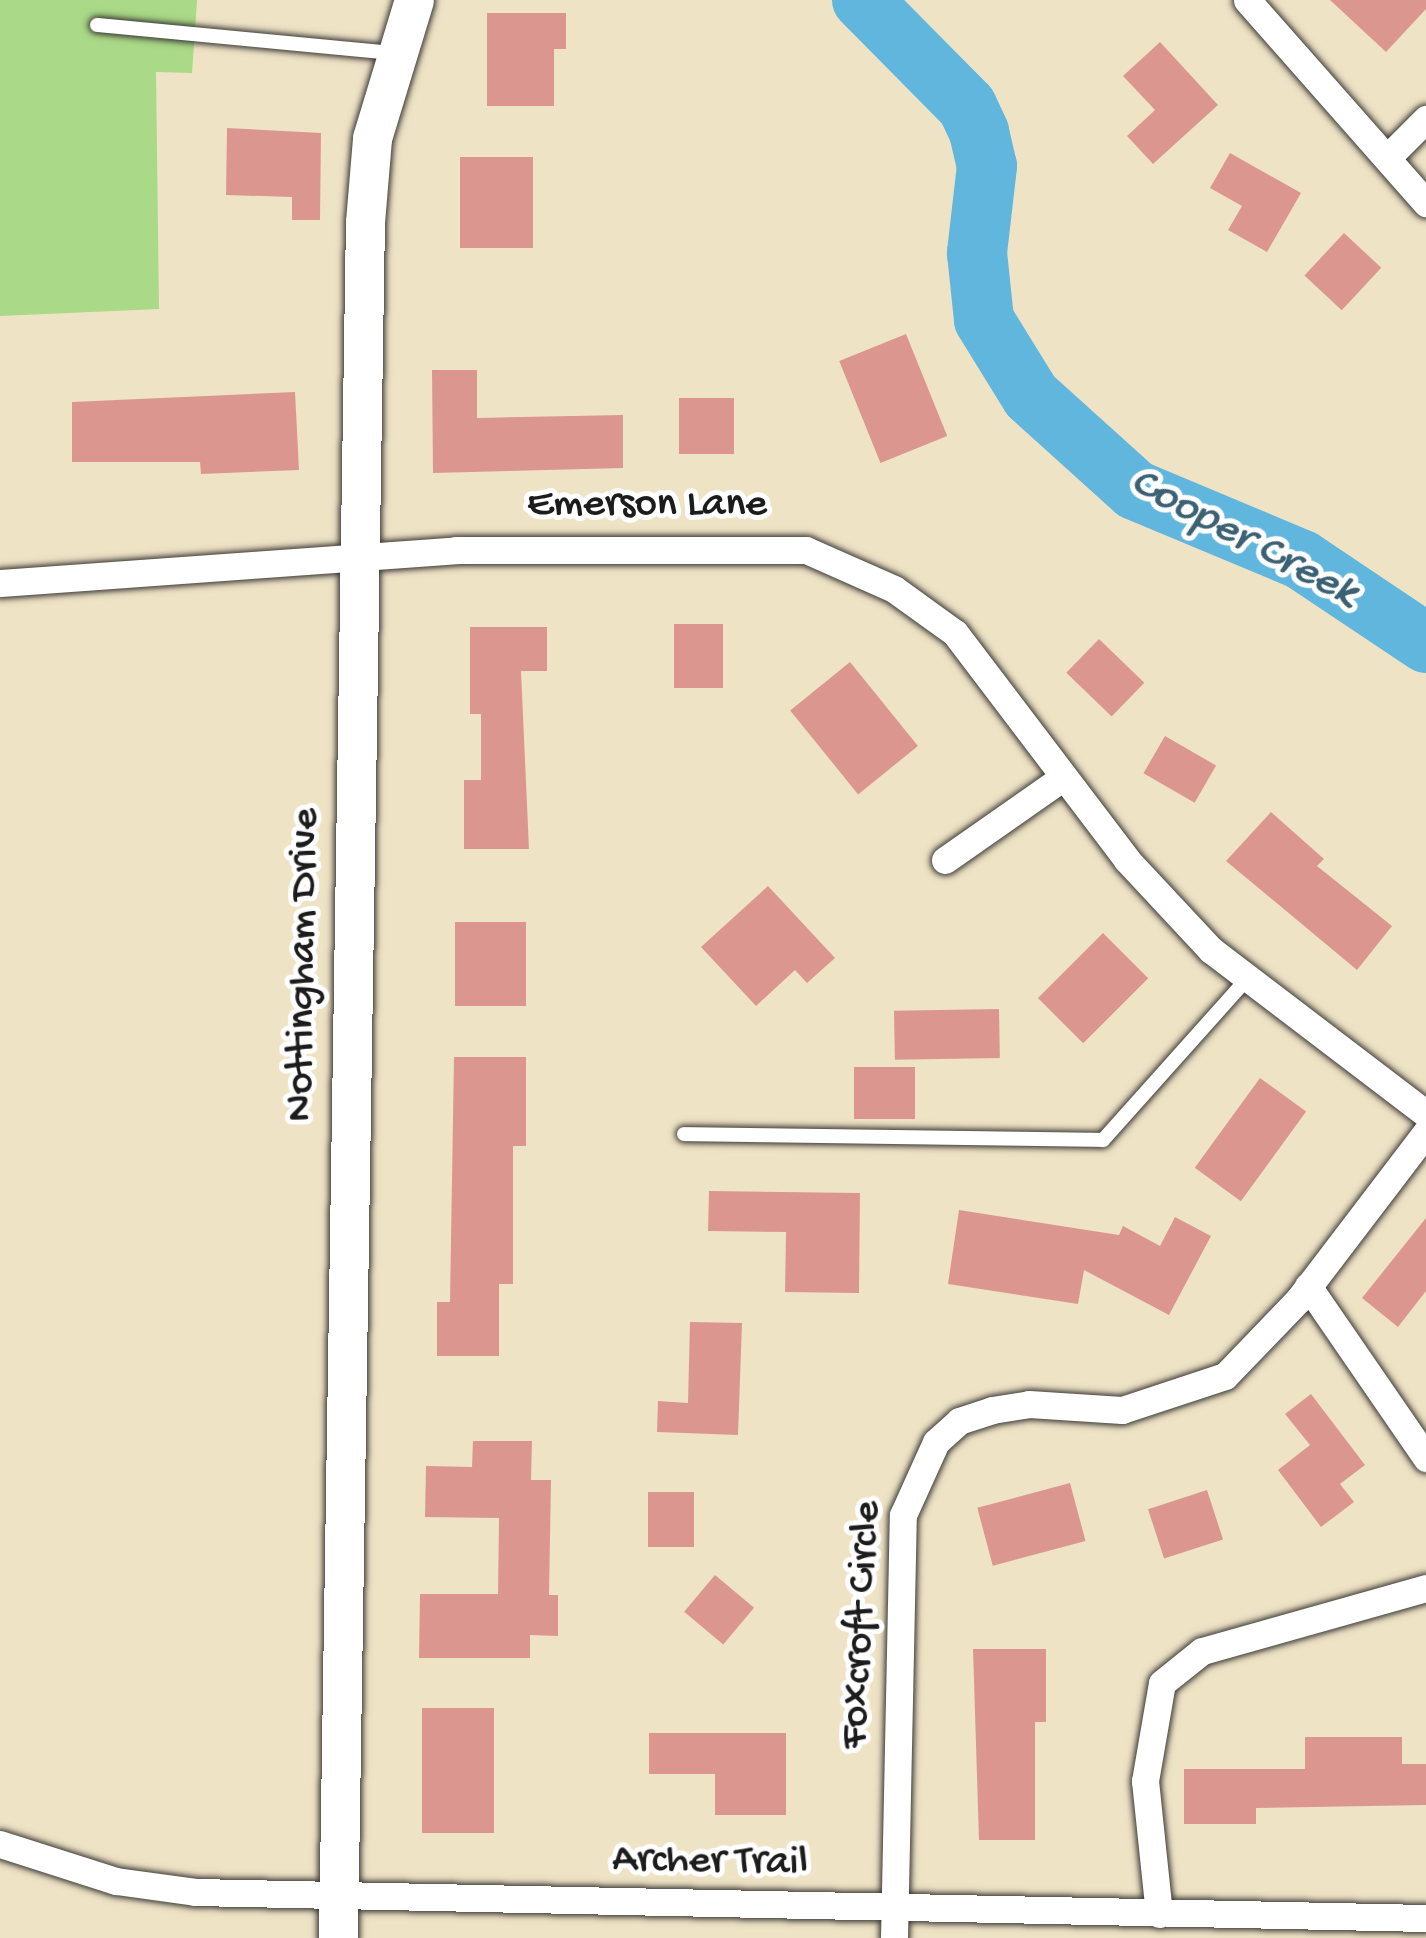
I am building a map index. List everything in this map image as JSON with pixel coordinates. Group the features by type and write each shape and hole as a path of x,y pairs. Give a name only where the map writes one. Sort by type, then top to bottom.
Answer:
{"street":[{"name":"Nottingham Drive","path":"338,1938 365,222 372,138 414,0"},
{"path":"1247,0 1426,203"},
{"path":"1388,157 1426,119"},
{"name":"Emerson Lane","path":"0,583 360,555 773,544 806,550 894,589 955,633 1127,860 1248,978 1426,1114"},
{"path":"945,860 1062,778"},
{"name":"Foxcroft Circle","path":"894,1938 903,1514 936,1442 959,1421 992,1410 1122,1410 1188,1393 1258,1349 1426,1132"},
{"path":"1308,1286 1426,1458"},
{"path":"1159,1914 1145,1781 1162,1682 1202,1651 1426,1588"},
{"name":"Archer Trail","path":"0,1844 116,1881 338,1897 1426,1918"}],"lane":[{"path":"98,25 395,54"},
{"path":"684,1134 1103,1140 1248,978"}],"green space":[{"path":"0,0 197,0 192,73 156,72 159,309 0,316"}],"building":[{"path":"1330,0 1426,0 1426,9 1386,52"},
{"path":"487,13 566,13 566,49 554,49 554,106 487,106"},
{"path":"1160,42 1218,105 1153,164 1127,136 1155,110 1123,76"},
{"path":"227,128 321,133 320,220 292,220 292,197 226,195"},
{"path":"1230,153 1301,193 1267,252 1228,230 1242,206 1210,188"},
{"path":"460,157 533,157 533,248 460,248"},
{"path":"1344,233 1381,268 1342,310 1304,275"},
{"path":"906,334 947,436 880,463 839,361"},
{"path":"432,370 477,370 477,418 623,415 623,468 433,473"},
{"path":"295,392 299,470 201,474 200,462 72,462 72,402"},
{"path":"679,398 734,398 734,454 679,454"},
{"path":"674,624 723,624 723,688 674,688"},
{"path":"470,627 547,627 547,671 521,671 529,849 464,849 464,780 481,780 481,714 470,714"},
{"path":"1099,639 1144,683 1112,717 1066,673"},
{"path":"850,662 918,746 858,794 790,710"},
{"path":"1165,736 1216,766 1195,803 1144,773"},
{"path":"1271,812 1324,859 1317,866 1392,926 1357,970 1226,861"},
{"path":"768,886 835,958 807,983 795,970 756,1006 701,947"},
{"path":"455,922 526,922 526,1006 455,1006"},
{"path":"1103,933 1148,978 1083,1043 1038,998"},
{"path":"999,1009 1000,1058 895,1060 894,1011"},
{"path":"454,1057 526,1057 526,1146 513,1146 513,1284 499,1284 499,1356 437,1356 437,1302 450,1302"},
{"path":"854,1067 915,1067 915,1119 854,1119"},
{"path":"1260,1078 1306,1112 1241,1201 1195,1168"},
{"path":"709,1191 860,1193 859,1293 785,1292 786,1232 708,1231"},
{"path":"959,1210 1119,1235 1123,1226 1160,1246 1175,1217 1211,1236 1169,1315 1084,1270 1078,1304 948,1284"},
{"path":"1426,1218 1426,1291 1398,1327 1362,1298"},
{"path":"690,1322 742,1323 738,1435 657,1432 658,1401 688,1403"},
{"path":"1311,1394 1365,1465 1340,1484 1354,1502 1321,1527 1278,1470 1310,1445 1285,1414"},
{"path":"473,1441 532,1441 531,1480 551,1480 549,1595 558,1595 558,1636 530,1635 530,1658 419,1658 420,1594 498,1594 499,1518 425,1517 426,1466 472,1467"},
{"path":"1070,1483 1086,1541 993,1566 977,1508"},
{"path":"1207,1490 1223,1539 1164,1559 1148,1509"},
{"path":"648,1492 694,1492 694,1547 648,1547"},
{"path":"715,1575 754,1608 723,1645 684,1612"},
{"path":"973,1649 1046,1649 1046,1722 1035,1722 1035,1840 979,1840"},
{"path":"422,1708 494,1708 494,1833 422,1833"},
{"path":"649,1733 786,1733 786,1815 715,1815 715,1774 649,1774"},
{"path":"1305,1737 1402,1737 1402,1764 1426,1764 1426,1805 1256,1808 1256,1824 1184,1824 1184,1769 1305,1769"}],"waterway":[{"name":"Cooper Creek","path":"862,0 967,106 979,132 987,166 977,253 984,320 1031,396 1135,490 1302,560 1426,643"}]}
